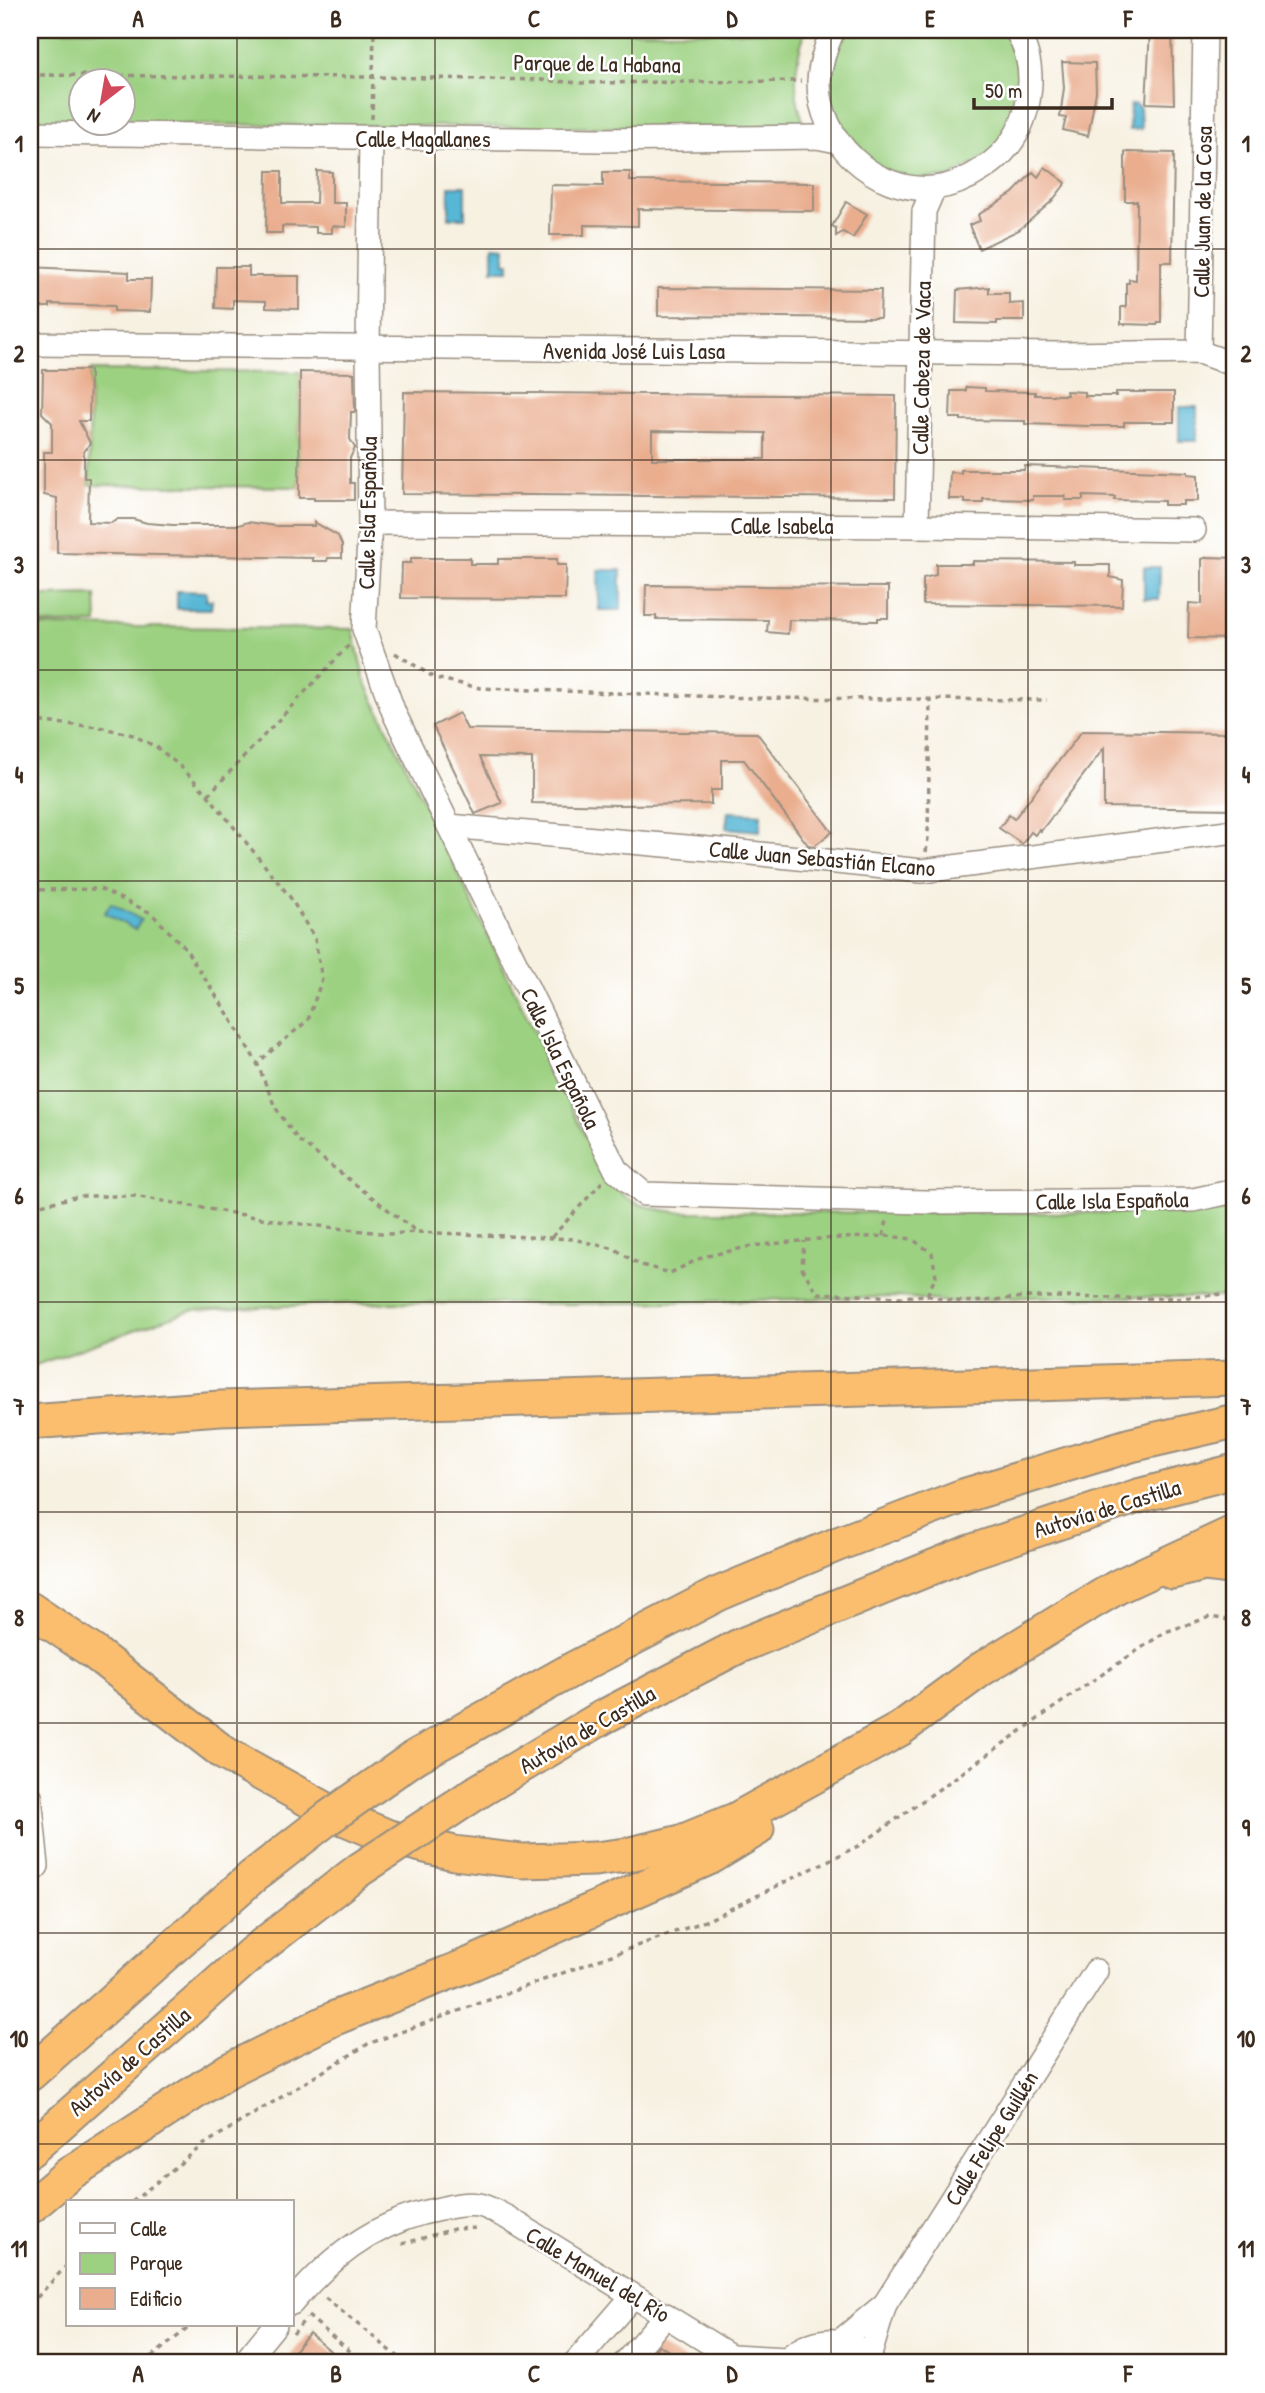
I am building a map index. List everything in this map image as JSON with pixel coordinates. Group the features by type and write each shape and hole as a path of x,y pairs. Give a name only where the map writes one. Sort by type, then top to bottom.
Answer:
{"highway":[{"path":"30,1422 234,1408 1227,1377"},
{"path":"30,2074 252,1877 328,1818 415,1757 576,1668 718,1594 963,1496 1130,1445 1235,1421"},
{"name":"Autovía de Castilla","path":"30,2150 251,1954 359,1870 479,1791 604,1717 737,1647 970,1552 1138,1496 1235,1471"},
{"path":"30,2207 69,2174 229,2070 335,2018 473,1963 711,1857 821,1789 981,1670 1119,1586 1235,1532"},
{"path":"1119,1586 1204,1564 1235,1568"},
{"path":"30,1609 92,1651 224,1752 302,1798 389,1837 421,1847 488,1858 522,1861 594,1859 626,1855 681,1842 737,1819 900,1729"}],"street":[{"path":"828,32 819,81 827,134 869,172 902,186 924,188 964,181 999,159 1023,125 1032,85 1025,44 1016,30"},
{"name":"Calle Juan de la Cosa","path":"1199,352 1205,30"},
{"name":"Calle Magallanes","path":"30,134 628,139 827,134"},
{"name":"Calle Isla Española","path":"371,138 368,347 370,523 364,629 394,713 616,1170 644,1194 658,1195 938,1202 1193,1200 1235,1191"},
{"name":"Calle Cabeza de Vaca","path":"917,526 924,188"},
{"name":"Avenida José Luis Lasa","path":"30,344 1064,354 1199,352 1235,365"},
{"name":"Calle Isabela","path":"370,523 1194,530"},
{"name":"Calle Juan Sebastián Elcano","path":"449,826 922,871 1235,831"},
{"path":"30,1796 37,1866 30,1872"},
{"name":"Calle Felipe Guillén","path":"839,2342 885,2304 1096,1971"},
{"name":"Calle Manuel del Río","path":"294,2301 309,2283 348,2248 375,2231 400,2219 459,2205 480,2205 508,2218 738,2360 785,2361"},
{"path":"575,2363 633,2296"},
{"name":"Calle Felipe Guillén","path":"871,2360 885,2304"},
{"path":"625,2363 666,2315"},
{"path":"244,2363 274,2326"},
{"path":"785,2361 806,2344 822,2341 855,2347 871,2360"}],"path":[{"path":"371,138 374,30"},
{"name":"Parque de La Habana","path":"30,75 541,79 580,83 819,81"},
{"path":"208,795 364,629"},
{"path":"394,652 435,678 480,688 752,698 1047,701"},
{"path":"922,871 928,838 930,699"},
{"path":"30,721 99,727 133,735 158,748 208,795 290,897 315,939 322,979 308,1020 257,1063"},
{"path":"30,890 100,889 151,913 185,948 257,1063 275,1107 298,1140 417,1232"},
{"path":"552,1237 596,1187 616,1170"},
{"path":"30,1236 35,1229 31,1206 79,1196 134,1196 284,1222 390,1234 417,1232 573,1239 615,1249 638,1264 670,1273 703,1257 752,1246 888,1236 912,1238 932,1253 936,1276 927,1295"},
{"path":"804,1241 802,1268 817,1293 900,1297 927,1295 949,1302 1029,1297 1179,1296 1235,1292"},
{"path":"134,2200 203,2145 368,2044 708,1920 860,1845 1079,1689 1165,1632 1210,1617 1235,1621"},
{"path":"399,2245 454,2229 482,2228"},
{"path":"30,2305 66,2266"},
{"path":"325,2298 407,2363"},
{"path":"316,2308 307,2317 364,2363"},
{"path":"144,2363 191,2326"}],"green space":[{"path":"30,30 805,32 798,56 796,93 807,129 136,124 136,66 66,66 66,123 30,123"},
{"path":"843,30 1009,30 1016,41 1023,97 999,148 951,177 913,179 877,167 848,141 831,107 829,68"},
{"path":"90,370 300,372 299,487 89,485"},
{"path":"96,595 97,623 40,624 40,596"},
{"path":"30,626 353,629 364,679 601,1169 617,1189 632,1201 651,1208 676,1212 1152,1213 1224,1211 1235,1208 1235,1297 1029,1297 949,1302 900,1297 570,1304 358,1303 191,1310 30,1367"},
{"path":"821,2356 832,2357 847,2363 802,2363"}],"water":[{"path":"1135,104 1140,108 1141,129 1129,130 1130,105"},
{"path":"449,186 465,186 465,218 449,218"},
{"path":"493,246 505,247 505,263 509,263 509,270 493,270"},
{"path":"1179,407 1197,407 1197,441 1179,441"},
{"path":"1144,567 1160,567 1159,599 1144,599"},
{"path":"598,570 621,570 621,610 599,610"},
{"path":"177,591 207,592 206,600 212,600 211,609 177,609"},
{"path":"728,812 761,814 760,831 726,828"},
{"path":"111,903 141,920 135,930 105,913"}],"building":[{"path":"1150,30 1172,30 1174,104 1146,103"},
{"path":"1062,62 1095,63 1096,92 1088,136 1063,130 1066,118 1060,117 1064,88"},
{"path":"1125,152 1174,153 1172,262 1161,262 1161,322 1157,325 1121,324 1121,307 1126,307 1126,283 1129,283 1129,279 1136,280 1137,201 1125,201"},
{"path":"1045,167 1066,183 1052,201 1019,230 979,249 969,225 980,221 978,215 1013,193 1033,172 1038,177"},
{"path":"267,171 282,171 282,203 316,203 317,171 332,172 332,203 346,203 346,227 332,226 332,233 316,233 316,227 282,226 282,233 266,233"},
{"path":"603,172 630,172 630,181 814,183 814,211 638,209 638,226 584,225 584,235 550,235 551,185 603,186"},
{"path":"846,202 867,214 853,238 843,232 836,236 836,228 832,226"},
{"path":"30,267 129,272 129,279 151,279 150,312 114,311 114,306 50,304 50,307 30,307"},
{"path":"216,267 249,267 249,276 299,276 299,309 266,308 266,301 233,300 233,309 215,308"},
{"path":"989,287 989,293 1009,293 1009,304 1024,303 1024,321 997,321 997,324 956,323 957,290"},
{"path":"658,288 881,290 880,318 658,316"},
{"path":"43,370 90,370 89,421 79,421 90,443 84,452 84,478 89,478 88,522 111,523 118,519 133,519 173,525 239,525 248,522 276,526 314,526 314,522 338,536 342,545 342,558 313,561 313,558 57,553 57,498 44,495 44,452 52,452 52,423 42,413"},
{"path":"300,372 354,373 355,412 351,412 350,439 355,448 350,458 350,483 354,483 354,500 299,498"},
{"path":"966,387 985,388 985,391 1035,392 1035,395 1067,395 1066,391 1085,392 1085,396 1116,396 1116,392 1174,392 1174,422 1124,422 1124,426 1088,426 950,418 951,391 966,391"},
{"path":"404,392 896,396 895,498 402,494","holes":["652,431 765,433 765,459 652,459"]},
{"path":"1025,466 1188,472 1198,475 1198,501 1183,501 1183,505 1164,505 1164,501 1083,496 1083,500 1065,500 1065,496 1033,496 1033,500 983,499 983,503 965,503 965,499 949,499 950,472 1024,470"},
{"path":"411,558 470,558 470,564 498,564 498,559 557,559 557,565 566,565 565,599 401,598 402,563 411,563"},
{"path":"1235,558 1235,639 1188,638 1189,603 1202,604 1202,559"},
{"path":"973,561 1110,565 1110,577 1123,580 1122,606 923,604 923,578 936,575 936,564 973,564"},
{"path":"646,585 888,587 888,618 878,618 878,621 789,620 788,634 767,632 768,620 656,619 656,616 645,616"},
{"path":"459,713 467,729 757,733 832,832 814,846 808,845 744,760 722,760 722,790 711,790 711,804 619,805 532,803 532,758 480,757 502,803 475,814 433,726"},
{"path":"1082,731 1235,733 1235,809 1104,807 1104,748 1041,831 1039,829 1035,835 1031,832 1022,844 999,828 1009,815 1014,819"},
{"path":"309,2333 345,2363 284,2363"},
{"path":"659,2345 689,2363 643,2363"}]}
